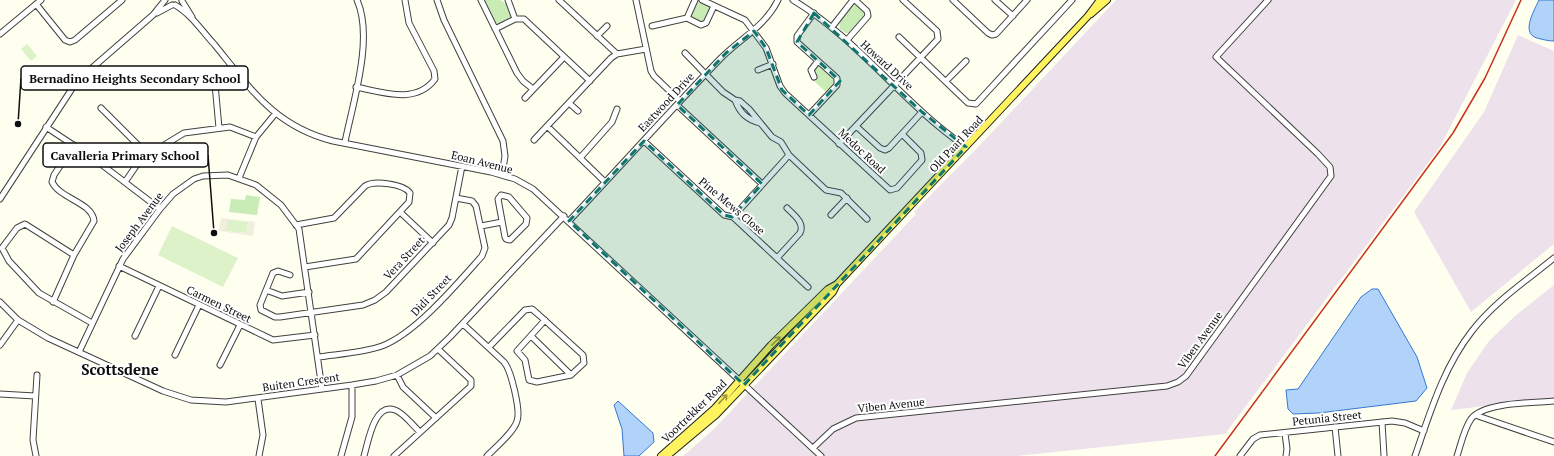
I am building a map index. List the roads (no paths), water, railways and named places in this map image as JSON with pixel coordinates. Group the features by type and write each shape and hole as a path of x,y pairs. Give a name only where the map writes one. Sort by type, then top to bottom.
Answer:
{"main road":[{"name":"Old Paarl Road","path":"739,380 824,294 837,284 1088,16 1100,0"},
{"name":"Old Paarl Road","path":"1088,16 1107,0"},
{"name":"Old Paarl Road","path":"744,385 833,292 837,284"},
{"name":"Voortrekker Road","path":"661,456 714,408 739,380"},
{"name":"Voortrekker Road","path":"668,456 703,428 744,385"}],"street":[{"path":"0,34 41,0"},
{"path":"36,4 65,40 70,42 75,40 122,0"},
{"path":"0,199 71,88 83,75 153,15 166,0"},
{"name":"Eoan Avenue","path":"166,0 194,21"},
{"path":"153,15 182,0"},
{"name":"Eoan Avenue","path":"182,0 194,21 258,98 275,114 308,133 502,175 533,189 564,216 821,456"},
{"path":"345,142 363,48 363,14 357,0"},
{"path":"356,87 400,95 424,90 435,79 434,72 409,23 405,0"},
{"path":"437,0 444,20 503,141 505,156 502,175"},
{"path":"481,0 520,78 533,89"},
{"path":"508,0 515,19"},
{"path":"559,0 617,54"},
{"path":"636,0 652,74 679,103 762,184"},
{"path":"687,18 695,0"},
{"name":"Medoc Road","path":"702,0 742,18 754,31 766,48 782,90 887,189 894,190 922,160 921,153 902,134"},
{"name":"Eastwood Drive","path":"569,221 706,74 730,50 768,18 778,0"},
{"name":"Howard Drive","path":"793,0 814,13 832,27 922,112 966,147"},
{"path":"832,27 854,0 867,11 868,16 847,40"},
{"path":"839,144 937,40 938,34 903,0"},
{"path":"953,0 990,34 996,34 1027,0"},
{"path":"995,0 1013,16"},
{"path":"899,37 968,103 974,104 978,102 1072,0"},
{"name":"Viben Avenue","path":"813,448 833,428 856,418 1167,386 1178,382 1186,376 1329,181 1331,173 1330,167 1318,154 1216,57 1268,0"},
{"path":"652,26 687,18 704,24 714,6"},
{"path":"809,115 838,84 837,78 796,41 797,36 814,13"},
{"path":"495,29 515,19 524,19 590,81"},
{"path":"597,36 607,26"},
{"path":"534,140 617,54 646,49"},
{"path":"686,54 723,92 735,100 740,101 749,109 772,138 785,146 789,155 826,190 840,192 867,219"},
{"path":"525,98 564,57"},
{"path":"814,77 810,72 818,61"},
{"path":"946,81 966,61"},
{"path":"758,70 773,64"},
{"path":"215,84 219,128"},
{"path":"735,100 738,109 744,116 760,123"},
{"path":"569,103 578,111"},
{"path":"101,108 148,155"},
{"path":"580,158 612,122 617,109"},
{"path":"744,116 749,109"},
{"path":"856,126 883,150 889,148 922,112"},
{"path":"240,178 256,137 275,114"},
{"path":"547,126 605,182"},
{"path":"46,127 125,182 160,209"},
{"path":"125,182 136,166 148,155 180,135 233,127 256,137"},
{"name":"Pine Mews Close","path":"644,141 724,215 733,217 808,287"},
{"path":"53,302 74,255 92,225 93,217 86,209 58,190 52,182 54,175 74,146"},
{"path":"733,217 789,155"},
{"name":"Vera Street","path":"266,290 260,305 261,310 278,317 363,305 375,300 386,292 450,223 462,166"},
{"name":"Joseph Avenue","path":"79,352 119,266 160,209 173,194 200,177 228,175 240,178 256,185 281,205 296,225 300,234 322,389"},
{"path":"296,225 334,218 365,186 373,182 407,189 410,193 410,200 356,259 305,267"},
{"path":"503,195 509,197 525,214 527,220 526,224 509,240 505,238 502,222 498,199 503,195"},
{"name":"Didi Street","path":"318,357 381,346 396,340 414,327 482,256 485,248 476,204 470,200 456,198"},
{"path":"831,215 847,198"},
{"path":"777,258 802,229 799,221 787,208"},
{"path":"400,212 433,243"},
{"name":"Buiten Crescent","path":"0,302 18,320 48,338 162,391 191,400 226,402 258,399 352,385 376,381 397,375 422,362 438,349 463,324 564,216"},
{"path":"481,226 502,222"},
{"path":"74,255 25,224 17,228 3,245 3,252 19,274 39,293 92,323"},
{"path":"1415,456 1441,383 1451,362 1472,330 1489,312 1554,258"},
{"name":"Carmen Street","path":"119,266 275,341 315,335"},
{"path":"290,275 274,272 266,290 282,296 308,292"},
{"path":"135,336 160,286"},
{"path":"175,355 199,305"},
{"path":"489,347 525,310 532,309 545,320 583,355 584,363 571,375 537,382 531,381 525,360 517,351 545,320"},
{"path":"0,345 18,320"},
{"path":"463,324 489,347 509,368 518,414 515,426 487,456"},
{"path":"220,365 240,325"},
{"path":"531,336 571,375"},
{"path":"394,456 471,386 472,382 438,349"},
{"path":"36,456 33,440 37,375"},
{"path":"397,375 403,387 436,418"},
{"path":"341,456 352,417 352,385"},
{"path":"0,394 35,396"},
{"path":"258,399 263,435 259,456"},
{"path":"1457,456 1468,425 1475,414 1491,407 1554,401"},
{"path":"364,456 376,418 382,411 388,409 396,410 420,432"},
{"path":"1475,414 1554,442"},
{"name":"Petunia Street","path":"1240,456 1256,437 1285,433 1397,421 1424,431"},
{"path":"1382,422 1384,456"},
{"path":"1336,427 1338,456"},
{"path":"1285,433 1287,449 1286,456"}],"water":[{"path":"1539,0 1554,0 1554,41 1534,37 1529,29 1531,17"},
{"path":"1372,289 1378,289 1417,357 1427,388 1416,401 1319,413 1293,414 1288,409 1286,390 1298,389 1361,297"},
{"path":"618,401 653,433 654,442 639,456 624,456 622,429 614,405"}],"railway":[{"path":"1215,456 1453,133 1485,78 1521,0"}],"place":[{"name":"Bernadino Heights Secondary School","path":"18,124"},
{"name":"Cavalleria Primary School","path":"214,233"}],"district":[{"name":"Scottsdene","path":"120,370"}]}
